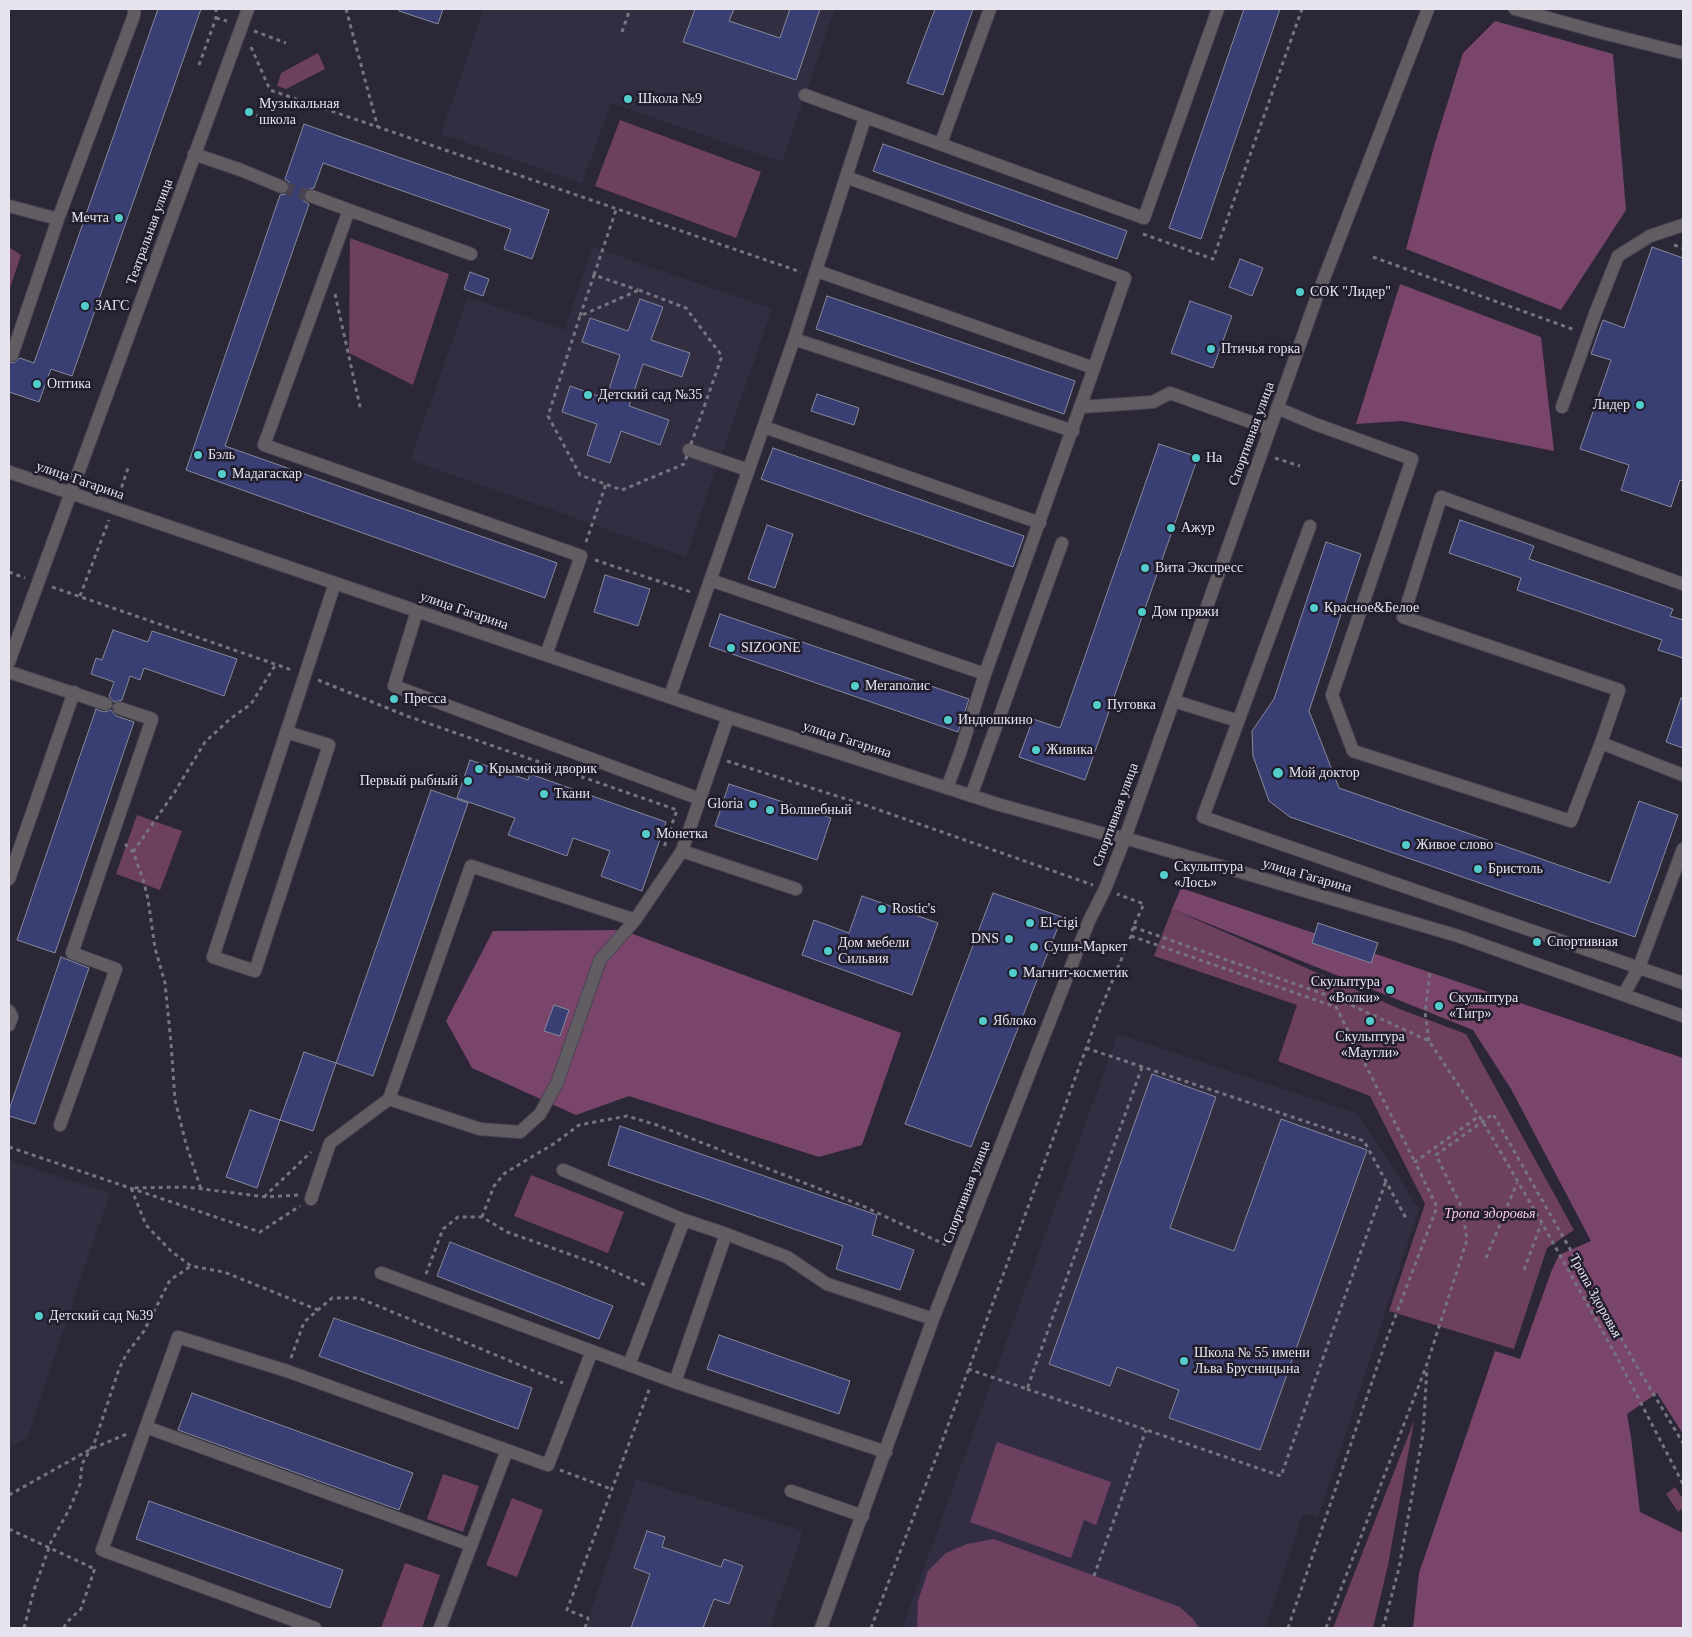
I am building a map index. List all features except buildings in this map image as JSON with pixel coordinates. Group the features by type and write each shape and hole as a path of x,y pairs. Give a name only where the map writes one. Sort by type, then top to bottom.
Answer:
{"street":[{"path":"12,350 58,219 134,15 134,9"},
{"name":"Театральная улица","path":"9,662 248,9"},
{"path":"941,143 990,9"},
{"path":"805,95 1144,218 1218,9"},
{"name":"Спортивная улица","path":"821,1628 933,1319 1089,921 1105,890 1125,838 1316,299 1428,9"},
{"path":"1515,9 1534,11 1683,53"},
{"path":"670,696 816,274 865,118"},
{"path":"194,154 241,170 282,187"},
{"path":"846,177 1125,278 1073,431 985,674 947,788"},
{"path":"311,196 471,254"},
{"path":"9,206 58,219"},
{"path":"349,210 264,445 581,556 546,654"},
{"path":"1562,407 1618,256 1650,236 1683,225"},
{"path":"816,274 1094,368"},
{"path":"794,339 1073,431"},
{"path":"1081,407 1153,402 1170,394 1270,429"},
{"path":"1277,408 1315,424 1412,458 1332,694 1353,751 1571,821 1601,744 1619,690 1403,618 1441,497 1683,584"},
{"path":"764,427 1040,523"},
{"path":"689,450 748,470"},
{"name":"улица Гагарина","path":"9,472 670,696 728,718 971,796 1098,833 1125,838 1458,936 1683,1016"},
{"path":"1310,526 1203,817 1683,983"},
{"path":"971,796 1062,543"},
{"path":"710,580 985,674"},
{"path":"286,732 329,745 255,971 213,957 286,732 306,675 335,583"},
{"path":"418,611 394,686 700,799"},
{"path":"9,672 106,704"},
{"path":"9,878 74,692"},
{"path":"1174,701 1238,720"},
{"path":"60,1126 116,969 72,953 152,720 119,708"},
{"path":"389,1099 480,1129 520,1132 540,1114 557,1083 600,960 635,920 682,851 728,718"},
{"path":"1601,744 1683,776"},
{"path":"682,851 796,888"},
{"path":"1624,994 1639,967 1683,852"},
{"path":"311,1196 330,1143 389,1099 470,866 635,920"},
{"path":"9,1011 12,1017 9,1025"},
{"path":"563,1170 684,1220 787,1258 828,1284 933,1319"},
{"path":"629,1365 684,1220"},
{"path":"675,1382 726,1234"},
{"path":"381,1273 675,1382 886,1452"},
{"path":"315,1628 102,1550 178,1337 287,1370 548,1465 592,1351"},
{"path":"146,1427 471,1545"},
{"path":"440,1628 507,1450"},
{"path":"792,1490 863,1516"}],"path":[{"path":"199,65 216,18 216,9"},
{"path":"346,9 378,128"},
{"path":"622,32 630,9"},
{"path":"1140,233 1213,259 1302,9"},
{"path":"241,26 286,43"},
{"path":"241,26 270,90 616,210 816,274"},
{"path":"248,112 260,117"},
{"path":"594,275 686,308 722,356 684,464 622,490 580,475 548,416 580,316 616,210"},
{"path":"1373,257 1588,335"},
{"path":"580,316 639,290"},
{"path":"335,294 361,411"},
{"path":"80,596 129,466"},
{"path":"606,484 581,556 704,596"},
{"path":"9,572 276,664 407,716 677,810 661,854"},
{"path":"133,852 174,793 205,742 230,719 251,704 276,664"},
{"path":"714,757 864,805 1144,904 1133,927 1086,1048 871,1628"},
{"path":"114,832 133,852 143,879 156,948 165,983 175,1100 186,1144 201,1189"},
{"path":"1133,927 1338,998 1429,1041"},
{"path":"1130,936 1336,1007 1437,1207 1386,1341 1288,1628"},
{"path":"1429,1041 1425,1012 1430,972"},
{"name":"Тропа Здоровья","path":"1429,1041 1483,1122 1518,1182 1618,1359 1683,1484"},
{"path":"1086,1048 1364,1140 1407,1220"},
{"path":"1027,1389 1142,1067"},
{"path":"1326,1628 1427,1364 1467,1240 1462,1208 1436,1155 1493,1114 1639,1370 1683,1443"},
{"path":"482,1217 494,1186 505,1173 555,1143 579,1125 628,1116 657,1125 863,1206 960,1251"},
{"path":"1415,1162 1479,1116"},
{"path":"9,1147 260,1232 311,1196"},
{"path":"968,1369 1281,1476 1386,1181"},
{"path":"1486,1258 1518,1182"},
{"path":"131,1188 187,1187 267,1197 311,1196"},
{"path":"131,1188 146,1225 171,1251 191,1266 224,1272 318,1310"},
{"path":"420,1288 443,1228 458,1217 482,1217 507,1232 600,1265 657,1290"},
{"path":"1524,1270 1542,1224"},
{"path":"24,1628 34,1590 49,1548 70,1510 80,1484 82,1464 96,1441 120,1369 128,1353 144,1331 170,1280 191,1266"},
{"path":"287,1370 304,1322 332,1298 359,1298 578,1389"},
{"path":"1383,1628 1399,1568 1423,1434 1427,1364"},
{"path":"585,1628 588,1618 567,1610 655,1374"},
{"path":"9,1495 91,1449 146,1427"},
{"path":"1094,1576 1146,1430"},
{"path":"548,1465 611,1489"},
{"path":"9,1529 95,1569"},
{"path":"64,1628 66,1623 82,1609 102,1550"}],"shaded area":[{"name":"Школа №9","path":"484,9 835,9 782,162 611,103 582,183 441,134"},
{"path":"1495,21 1613,54 1626,210 1561,310 1406,249 1435,143 1463,53"},
{"name":"Детский сад №35","path":"593,247 772,309 686,557 410,460 468,297 564,330"},
{"path":"1400,284 1541,337 1554,451 1402,421 1356,424"},
{"path":"1181,888 1683,1058 1683,1434 1657,1393 1627,1414 1640,1512 1683,1533 1683,1628 1413,1628 1419,1573 1495,1351 1520,1359 1551,1272 1559,1255 1591,1241 1511,1089 1473,1030 1172,909"},
{"path":"622,930 901,1033 862,1145 819,1157 629,1096 576,1115 472,1068 446,1021 493,931"},
{"name":"Школа № 55 имени Льва Брусницына","path":"1118,1034 1358,1114 1419,1209 1318,1518 1303,1513 1265,1628 902,1628"},
{"name":"Детский сад №39","path":"9,1160 110,1193 27,1439 9,1447"},
{"path":"636,1479 803,1531 770,1628 585,1628"}],"green space":[{"path":"318,53 325,69 286,89 277,86 281,73"},
{"path":"620,120 761,172 736,238 595,186"},
{"path":"350,238 449,274 413,385 349,353"},
{"path":"9,247 21,255 9,291"},
{"path":"137,815 182,831 160,890 116,874"},
{"name":"Тропа здоровья","path":"1172,909 1402,1010 1466,1034 1574,1230 1547,1248 1514,1349 1389,1311 1425,1204 1370,1096 1278,1061 1297,1005 1154,956"},
{"path":"531,1175 624,1212 608,1253 514,1216"},
{"path":"1414,1421 1388,1565 1373,1628 1333,1628"},
{"path":"997,1442 1111,1482 1096,1525 1084,1520 1071,1558 970,1522"},
{"path":"443,1474 479,1486 463,1532 427,1519"},
{"path":"1675,1487 1683,1499 1683,1508 1678,1512 1666,1494"},
{"path":"512,1498 543,1510 517,1577 486,1565"},
{"path":"994,1539 1180,1607 1193,1619 1199,1628 917,1628 918,1601 928,1571 946,1553 967,1544"},
{"path":"405,1563 440,1575 422,1628 381,1628"}],"tunnel":[{"path":"282,187 311,196"}],"place":[{"name":"Школа №9","path":"628,99"},
{"name":"Музыкальная школа","path":"249,112"},
{"name":"Мечта","path":"119,218"},
{"name":"СОК \"Лидер\"","path":"1300,292"},
{"name":"ЗАГС","path":"85,306"},
{"name":"Птичья горка","path":"1211,349"},
{"name":"Оптика","path":"37,384"},
{"name":"Детский сад №35","path":"588,395"},
{"name":"Лидер","path":"1640,405"},
{"name":"Бэль","path":"198,455"},
{"name":"На","path":"1196,458"},
{"name":"Мадагаскар","path":"222,474"},
{"name":"Ажур","path":"1171,528"},
{"name":"Вита Экспресс","path":"1145,568"},
{"name":"Красное&Белое","path":"1314,608"},
{"name":"Дом пряжи","path":"1142,612"},
{"name":"SIZOONE","path":"731,648"},
{"name":"Мегаполис","path":"855,686"},
{"name":"Пресса","path":"394,699"},
{"name":"Пуговка","path":"1097,705"},
{"name":"Индюшкино","path":"948,720"},
{"name":"Живика","path":"1036,750"},
{"name":"Крымский дворик","path":"479,769"},
{"name":"Мой доктор","path":"1278,773"},
{"name":"Первый рыбный","path":"468,781"},
{"name":"Ткани","path":"544,794"},
{"name":"Gloria","path":"753,804"},
{"name":"Волшебный","path":"770,810"},
{"name":"Монетка","path":"646,834"},
{"name":"Живое слово","path":"1406,845"},
{"name":"Бристоль","path":"1478,869"},
{"name":"Скульптура «Лось»","path":"1164,875"},
{"name":"Rostic's","path":"882,909"},
{"name":"El-cigi","path":"1030,923"},
{"name":"DNS","path":"1009,939"},
{"name":"Спортивная","path":"1537,942"},
{"name":"Суши-Маркет","path":"1034,947"},
{"name":"Дом мебели Сильвия","path":"828,951"},
{"name":"Магнит-косметик","path":"1013,973"},
{"name":"Скульптура «Волки»","path":"1390,990"},
{"name":"Скульптура «Тигр»","path":"1439,1006"},
{"name":"Яблоко","path":"983,1021"},
{"name":"Скульптура «Маугли»","path":"1370,1021"},
{"name":"Детский сад №39","path":"39,1316"},
{"name":"Школа № 55 имени Льва Брусницына","path":"1184,1361"}]}
